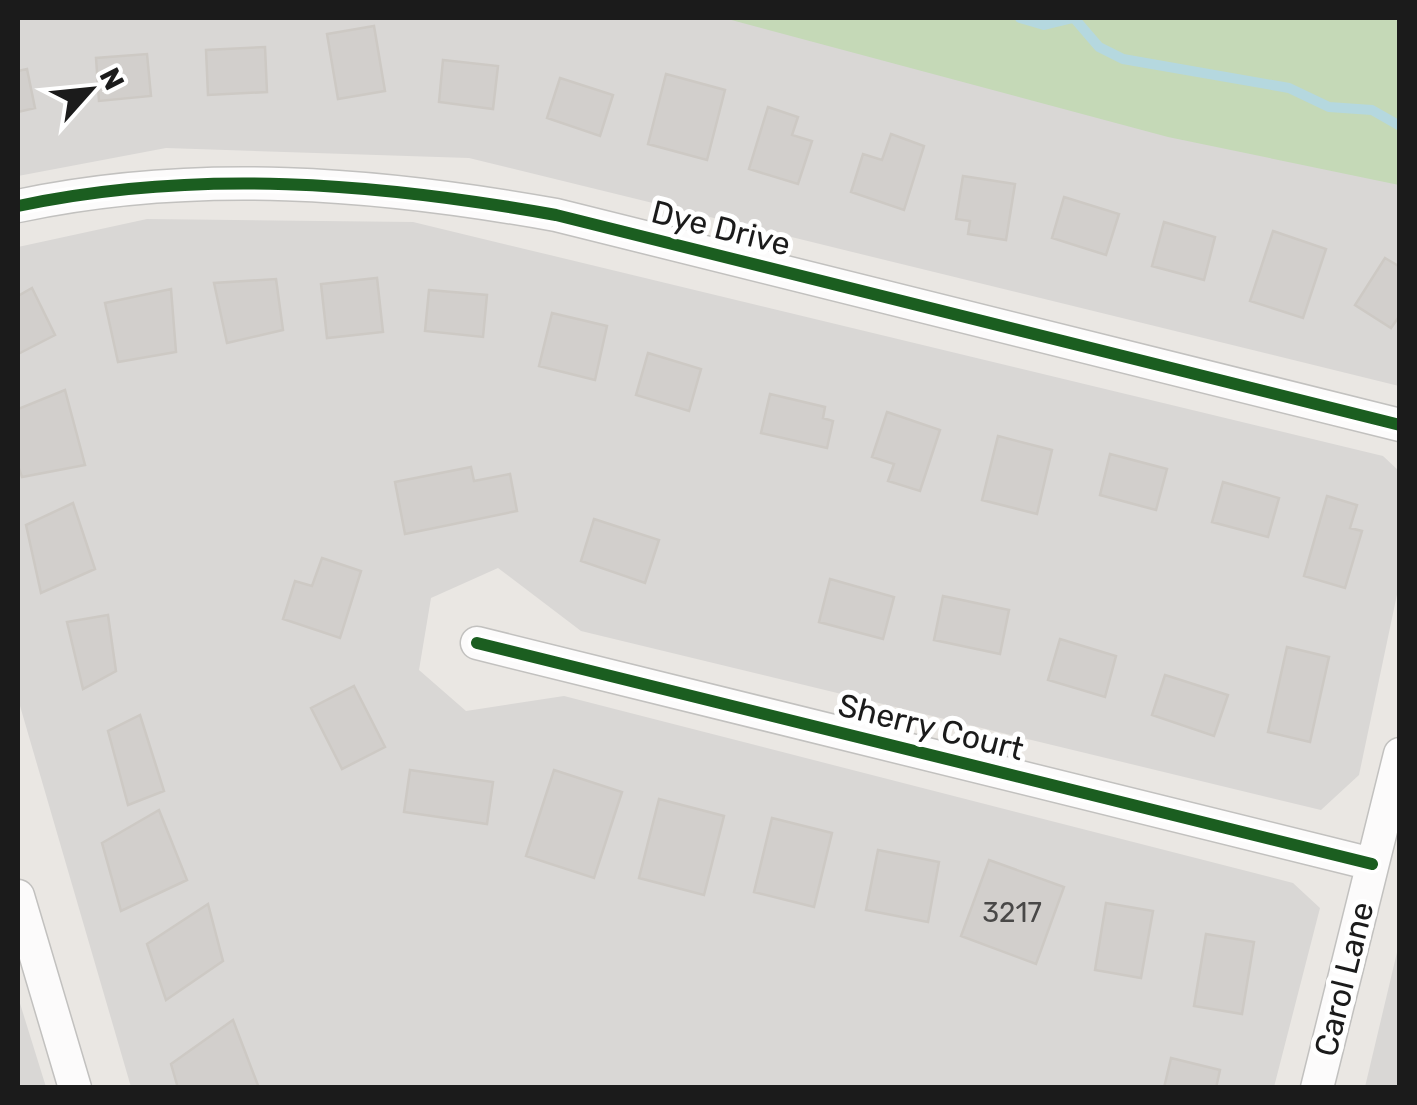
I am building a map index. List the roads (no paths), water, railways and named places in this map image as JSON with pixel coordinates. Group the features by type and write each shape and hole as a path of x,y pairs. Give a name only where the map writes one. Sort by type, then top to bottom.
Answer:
{"street":[{"name":"Dye Drive","path":"18,206 140,186 242,182 354,185 459,197 556,215 1400,425"},
{"name":"Sherry Court","path":"477,643 1372,864"},
{"name":"Carol Lane","path":"1317,1088 1400,754"},
{"path":"18,896 75,1088"}],"waterway":[{"path":"1020,18 1044,25 1073,18"},
{"path":"1074,18 1099,47 1123,59 1289,88 1329,107 1372,110 1400,126"}]}
